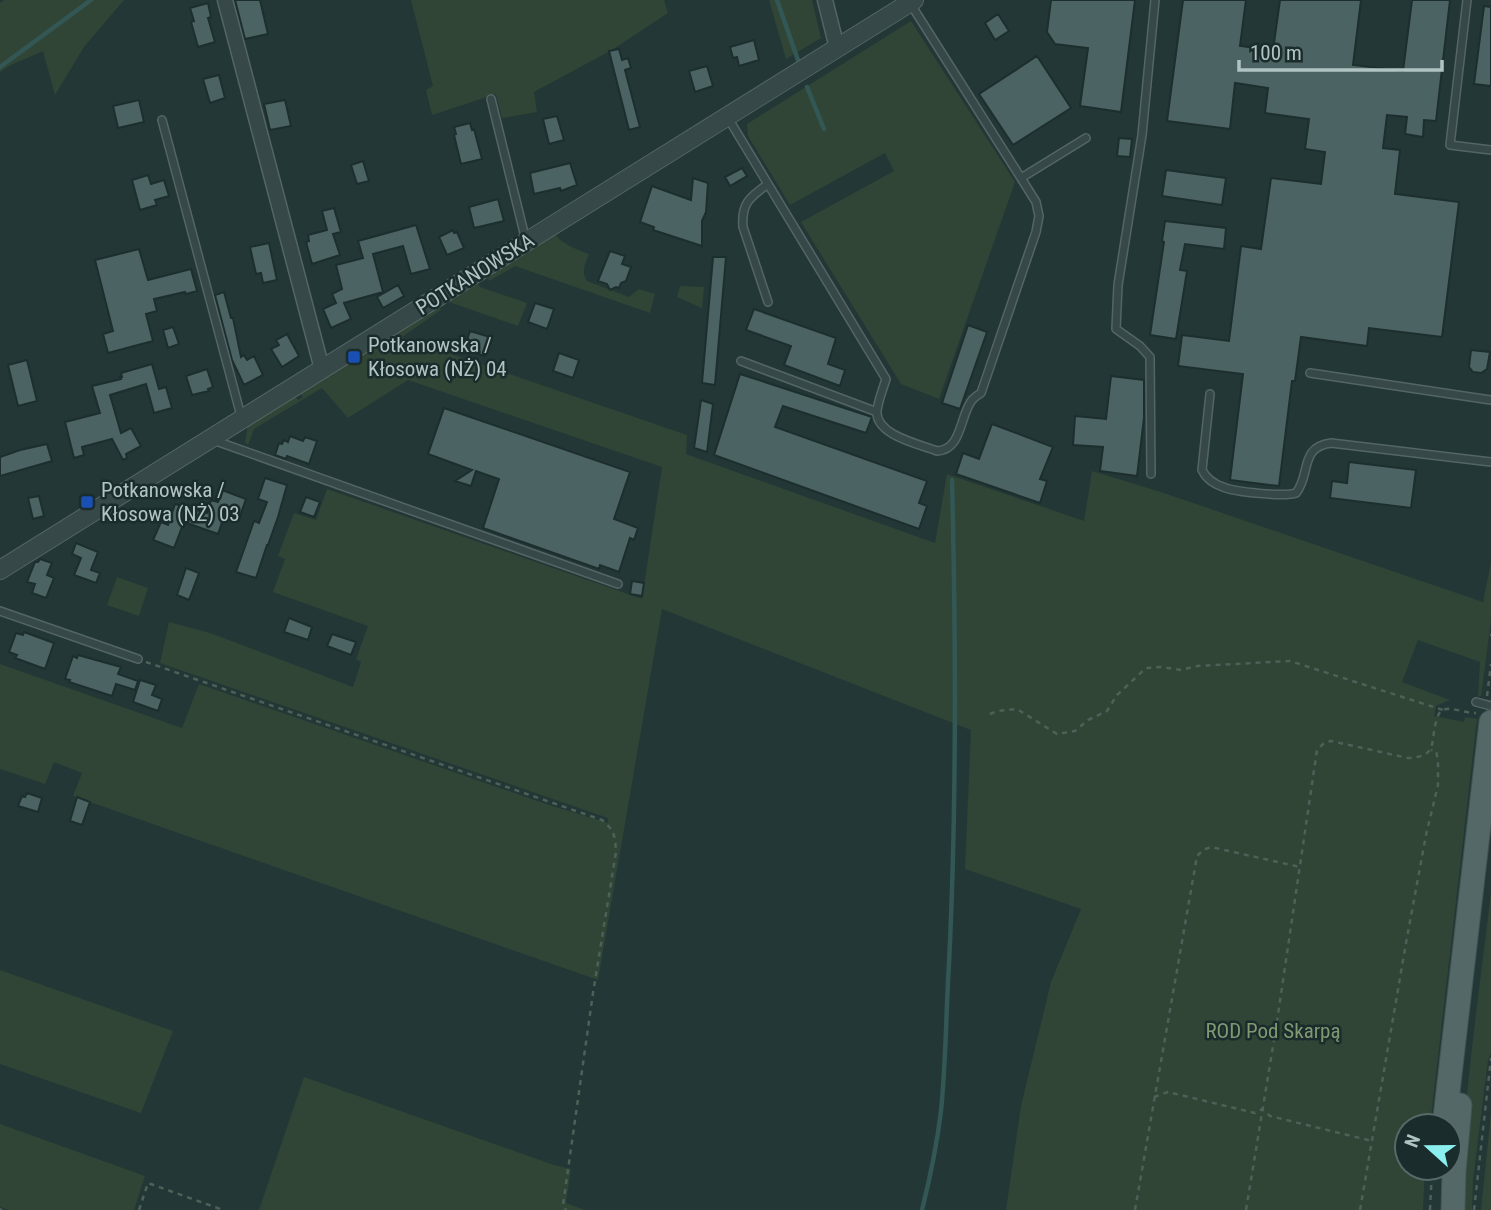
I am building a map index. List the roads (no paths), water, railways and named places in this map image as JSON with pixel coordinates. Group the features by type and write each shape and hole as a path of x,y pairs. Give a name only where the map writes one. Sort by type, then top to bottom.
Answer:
{"main road":[{"path":"1445,1112 1482,709"},
{"path":"1453,1210 1457,1130 1491,840"},
{"path":"1439,1210 1440,1182"}],"street":[{"path":"225,0 323,369"},
{"path":"825,0 837,48"},
{"name":"POTKANOWSKA","path":"0,570 911,1"}],"lane":[{"path":"1152,474 1150,357 1140,346 1116,329 1118,285 1142,135 1155,0"},
{"path":"1467,0 1450,145 1491,150"},
{"path":"727,117 886,379 877,412 880,425 888,432 937,452 945,451 953,443 969,404 981,393 1040,216 1036,202 911,1"},
{"path":"491,99 526,243"},
{"path":"162,120 242,419"},
{"path":"1021,178 1086,138"},
{"path":"768,184 750,197 742,217 768,302"},
{"path":"741,361 877,412"},
{"path":"1310,373 1491,400"},
{"path":"1210,394 1202,470 1207,477 1226,489 1286,495 1296,493 1303,483 1309,457 1319,446 1331,443 1491,462"},
{"path":"210,439 618,584"},
{"path":"0,611 138,659"},
{"path":"1482,709 1491,706"}],"waterway":[{"path":"0,67 91,0"},
{"path":"777,0 799,63"},
{"path":"807,87 824,129"},
{"path":"922,1210 941,1111 952,903 955,721 952,480"}],"place":[{"name":"Potkanowska / Kłosowa (NŻ) 04","path":"354,357"},
{"name":"Potkanowska / Kłosowa (NŻ) 03","path":"87,502"}],"park label":[{"name":"ROD Pod Skarpą","path":"1273,1031"}]}
